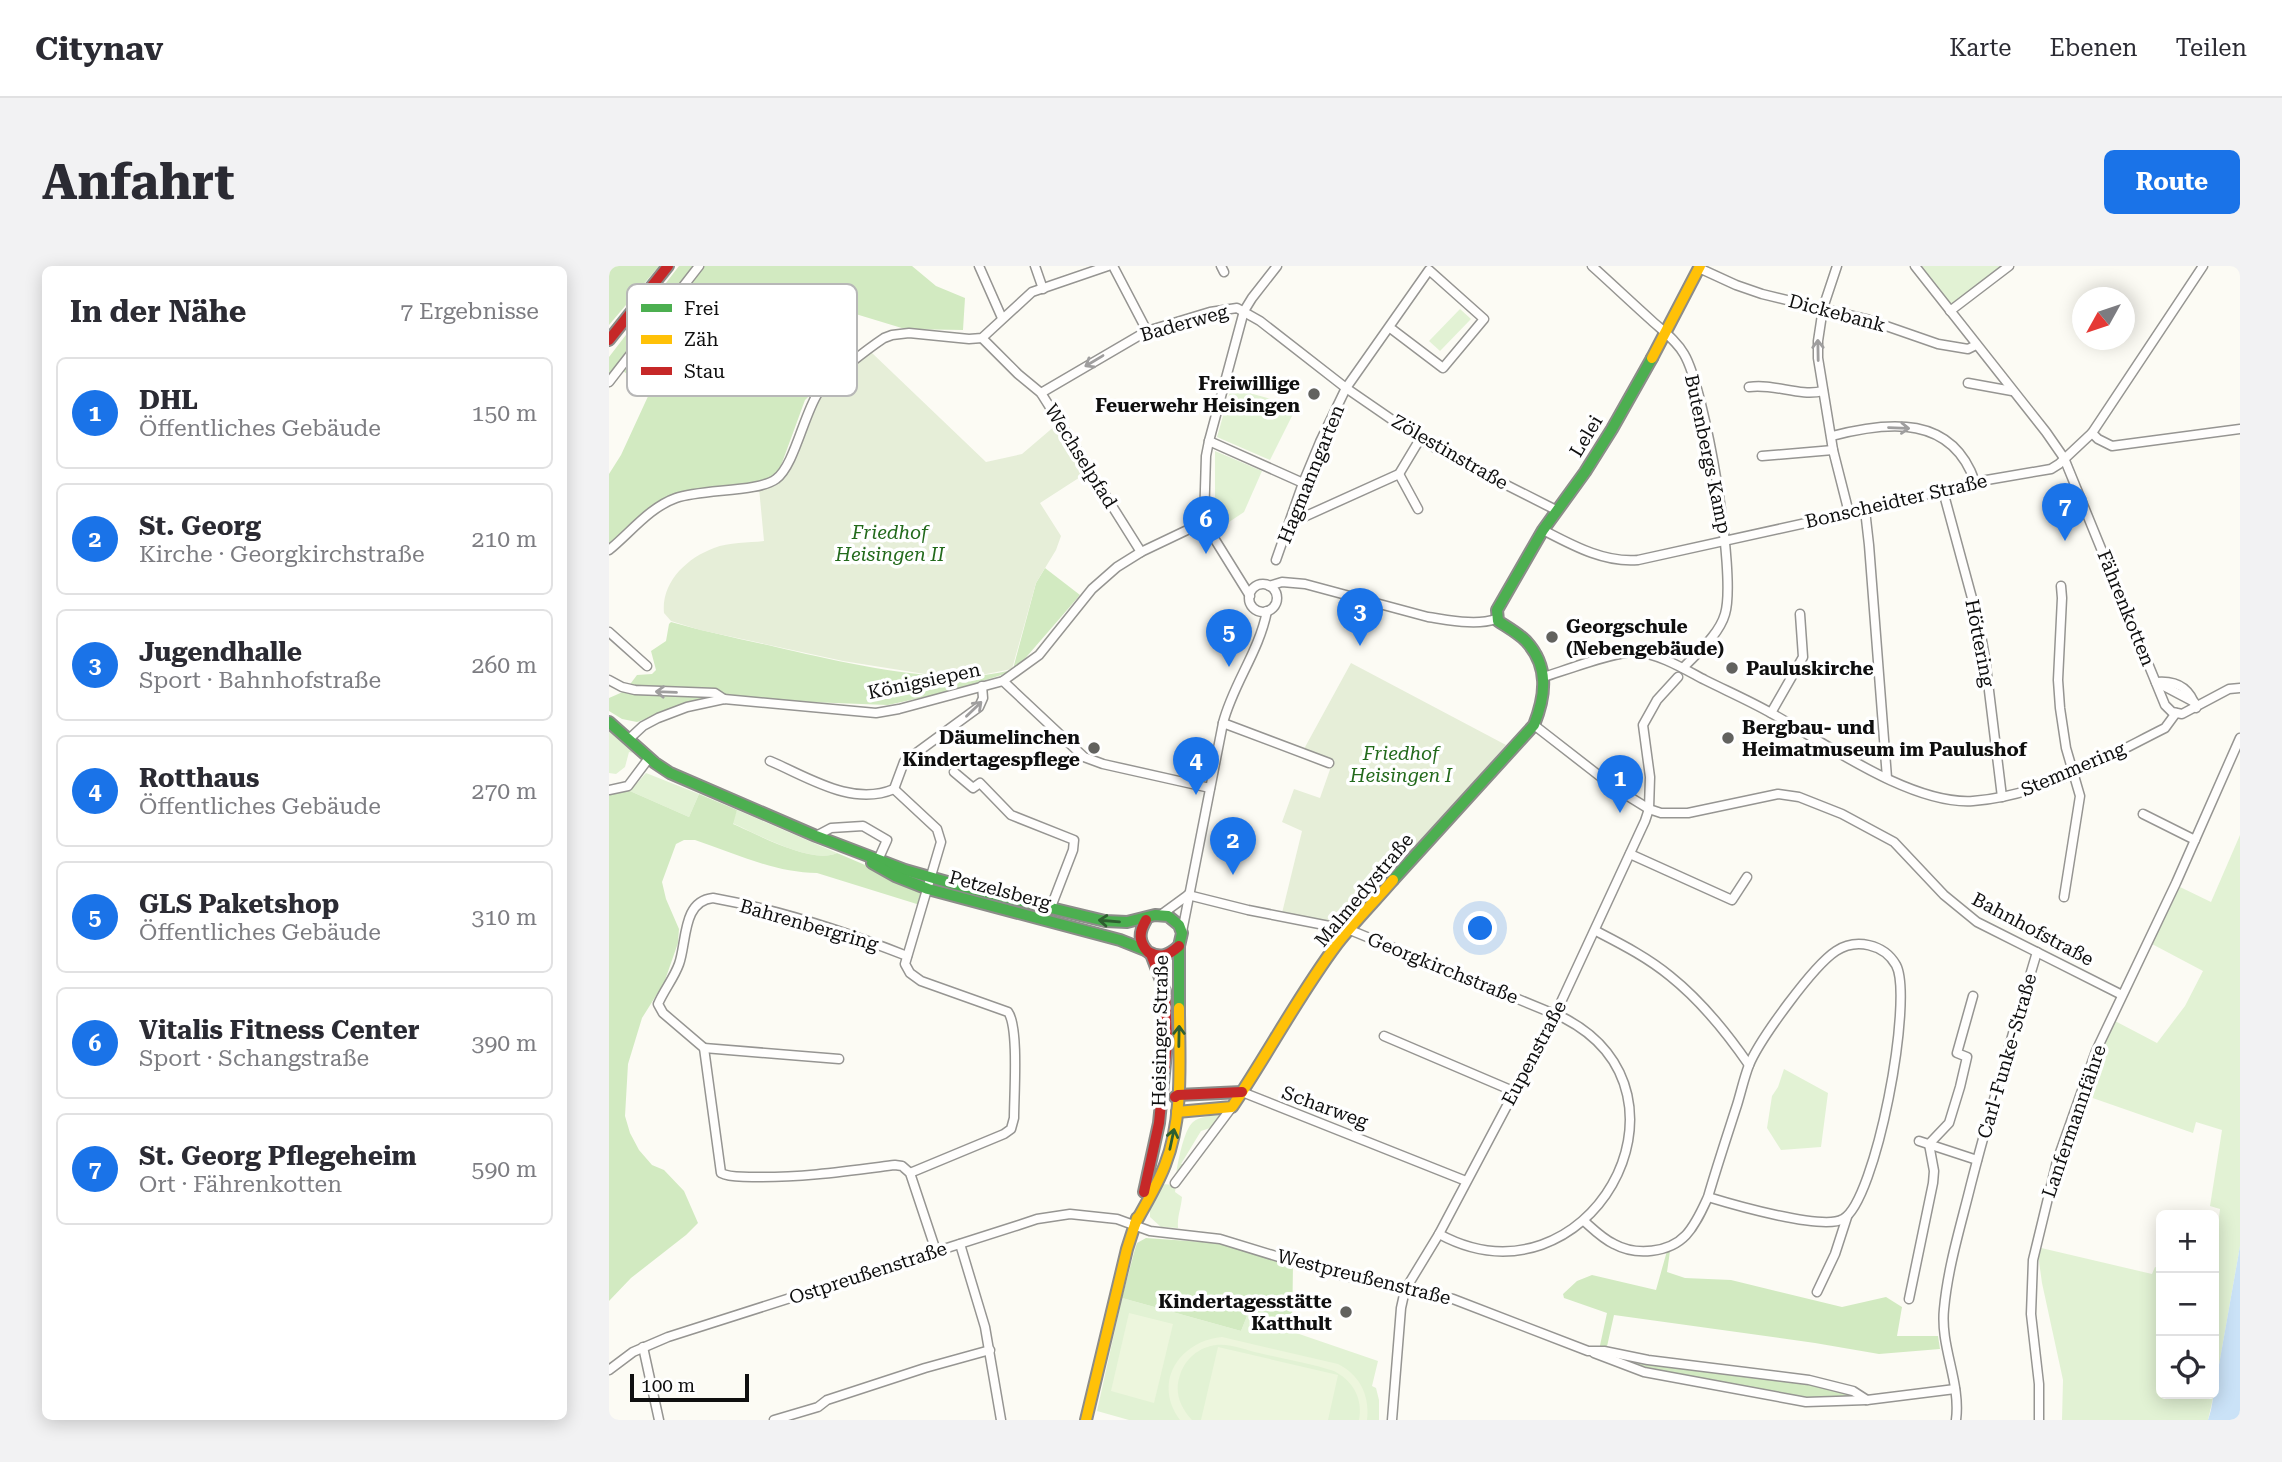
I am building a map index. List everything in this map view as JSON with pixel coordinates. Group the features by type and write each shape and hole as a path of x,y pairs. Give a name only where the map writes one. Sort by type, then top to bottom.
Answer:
{"main road":[{"path":"654,284 668,266"},
{"name":"Lelei","path":"1496,619 1497,610 1543,530 1592,462 1666,333 1700,267"},
{"path":"609,340 627,317"},
{"path":"1496,619 1525,640 1539,660 1544,677 1542,705 1534,726"},
{"path":"609,722 629,739"},
{"name":"Malmedystraße","path":"1242,1092 1278,1032 1337,944 1443,823 1534,726"},
{"name":"Petzelsberg","path":"629,739 670,773 930,884 1120,940 1148,952"},
{"name":"Petzelsberg","path":"851,851 895,876 1109,921 1146,920"},
{"path":"1146,920 1161,914 1176,921 1182,932 1179,946"},
{"name":"Heisinger Straße","path":"1086,1420 1127,1249 1135,1224 1165,1165 1171,1146 1167,1003 1163,983 1141,943 1139,935 1146,920"},
{"name":"Heisinger Straße","path":"1148,952 1167,956 1179,946"},
{"name":"Heisinger Straße","path":"1170,1102 1179,946"},
{"path":"1170,1102 1232,1107 1242,1092"},
{"name":"Scharweg","path":"1170,1102 1242,1092"}],"street":[{"path":"685,284 699,266"},
{"path":"979,266 1002,318"},
{"path":"1035,266 1043,289"},
{"path":"857,361 884,338 892,335 909,333 982,338 1027,296 1110,266 1147,331"},
{"name":"Baderweg","path":"1041,393 1147,331 1232,307 1244,311 1277,266"},
{"name":"Butenbergs Kamp","path":"1592,266 1666,333 1680,348 1692,372 1714,470 1725,540 1728,590 1725,616 1712,636 1683,668"},
{"path":"1837,266 1823,307 1818,358 1833,450 1849,513"},
{"name":"Fährenkotten","path":"1915,266 2064,458 2156,682 2173,711"},
{"path":"1950,311 2009,266"},
{"name":"Bonscheidter Straße","path":"1543,530 1579,548 1618,560 1638,560 1864,510 1975,482 2050,469 2092,433 2203,266"},
{"name":"Dickebank","path":"1700,267 1736,285 1762,294 1823,307 1938,344 1968,349 1976,345"},
{"path":"1346,388 1429,270 1484,319 1443,368 1389,327"},
{"path":"1244,311 1206,456 1205,522 1249,596 1256,611 1261,635"},
{"name":"Zölestinstraße","path":"1244,311 1260,320 1346,388 1420,439 1556,510"},
{"name":"Wechselpfad","path":"982,338 1041,393 1141,552"},
{"path":"609,383 627,360"},
{"path":"1968,383 2013,391"},
{"path":"1749,387 1763,385 1813,393 1823,391"},
{"name":"Hagmanngarten","path":"1276,560 1303,483 1346,388"},
{"path":"609,550 653,511 675,498 759,486 777,479 785,468 817,396"},
{"path":"1832,436 1891,427 1931,432 1945,438 1959,449 1971,468 1975,482"},
{"path":"2092,433 2112,446 2240,429"},
{"path":"1294,512 1306,516 1399,474 1420,439"},
{"path":"1209,441 1303,483"},
{"path":"1762,457 1833,450"},
{"path":"1399,474 1418,509"},
{"name":"Höttering","path":"1943,491 1981,635 2002,797"},
{"path":"1864,510 1887,778"},
{"name":"Königsiepen","path":"629,739 643,726 658,718 687,707 724,699 876,713 1003,681 1039,655 1107,574 1141,552 1205,522"},
{"path":"1237,573 1256,586 1282,582 1305,584 1428,617 1486,622 1496,619"},
{"path":"1256,611 1267,611 1273,607 1281,590 1293,584"},
{"path":"1249,596 1256,586"},
{"path":"1269,586 1276,596"},
{"path":"2061,586 2059,700 2066,748 2080,796 2064,897"},
{"name":"Heisinger Straße","path":"1182,932 1223,723 1234,690 1261,635 1267,611"},
{"path":"1771,713 1803,657 1800,614"},
{"path":"609,632 647,666"},
{"name":"Stemmering","path":"1544,677 1629,653 1648,654 1683,668 1771,713 1887,778 1928,795 1972,801 2002,797 2046,784 2165,728 2173,711 2182,714 2195,705 2239,685"},
{"path":"1649,809 1650,764 1643,725 1657,700 1678,677"},
{"path":"609,680 630,690 715,694 724,699"},
{"path":"1003,681 1069,745 1091,761 1210,788"},
{"name":"Fährenkotten","path":"2156,682 2167,681 2186,689 2195,705"},
{"path":"894,789 904,762 979,706 983,698 982,686"},
{"path":"1223,723 1329,763"},
{"name":"Bahnhofstraße","path":"1534,726 1615,788 1649,809 1661,813 1678,814 1778,794 1808,800 1872,829 1894,842 1958,908 1977,922 2122,995"},
{"name":"Lanfermannfähre","path":"2039,1420 2039,1384 2031,1314 2032,1260 2057,1161 2096,1051 2240,738"},
{"path":"609,790 628,786 649,758"},
{"path":"770,761 840,792 885,792 894,789"},
{"path":"954,772 973,788 980,783 1011,815 1075,840 1051,907"},
{"path":"894,789 929,821 940,835 941,847 905,964 918,979 1008,1012 1012,1018 1014,1033 1014,1118 1011,1129 1001,1136 910,1173"},
{"name":"Eupenstraße","path":"1405,1290 1439,1234 1555,1015 1596,931 1649,809"},
{"path":"2143,814 2195,840"},
{"path":"815,836 831,828 863,827 887,840 878,860"},
{"path":"1630,854 1728,900 1734,900 1747,877"},
{"path":"1161,914 1188,895"},
{"name":"Georgkirchstraße","path":"1188,895 1350,930 1576,1024 1600,1044 1616,1065 1627,1091 1630,1124 1623,1162 1613,1182 1584,1221"},
{"name":"Bahrenbergring","path":"704,1048 663,1013 658,1004 679,964 690,916 707,899 776,911 907,956"},
{"name":"Georgkirchstraße","path":"1331,926 1337,944"},
{"path":"1596,931 1656,965 1682,986 1711,1016 1749,1065"},
{"path":"1439,1234 1478,1250 1518,1252 1541,1245 1584,1221 1611,1243 1622,1248 1653,1250 1672,1244 1685,1235 1699,1216 1708,1197 1749,1065 1761,1043 1796,994 1834,952 1845,946 1869,945 1882,951 1895,964 1900,976 1901,997 1890,1096 1855,1206 1847,1216 1837,1222 1821,1222 1755,1211 1708,1197"},
{"name":"Carl-Funke-Straße","path":"1956,1420 1955,1389 1943,1323 1944,1307 1959,1228 2037,952"},
{"name":"Carl-Funke-Straße","path":"1929,1144 1949,1123 1961,1087 1967,1057 1957,1053 1973,996"},
{"path":"1384,1036 1513,1091"},
{"path":"839,1059 704,1048 722,1175 813,1175 902,1166 910,1173 936,1251"},
{"name":"Scharweg","path":"1242,1092 1466,1181"},
{"path":"1175,1183 1232,1107"},
{"name":"Carl-Funke-Straße","path":"1919,1141 1977,1160"},
{"path":"1909,1299 1933,1183 1934,1171 1929,1144"},
{"name":"Ostpreußenstraße","path":"609,1370 628,1355 668,1336 1037,1219 1060,1215 1106,1217 1135,1224"},
{"path":"1817,1292 1835,1254 1847,1216"},
{"name":"Westpreußenstraße","path":"1135,1224 1150,1231 1220,1239 1328,1272 1453,1299 1644,1372 1777,1398 1824,1403 1955,1389"},
{"path":"960,1244 990,1350 1002,1420"},
{"path":"1392,1420 1400,1318 1405,1290"},
{"path":"643,1347 659,1420"},
{"path":"774,1420 925,1368 990,1350"},
{"name":"Westpreußenstraße","path":"1588,1351 1784,1376 1853,1391 1867,1400"},
{"path":"1824,1403 1825,1384"}],"green space":[{"path":"609,266 659,266 644,284 627,284 627,304 609,325"},
{"path":"679,266 912,266 936,286 965,298 963,330 905,329 857,314 857,284 665,284"},
{"path":"1915,266 2009,266 1950,311"},
{"path":"1460,309 1471,319 1440,351 1429,341"},
{"path":"627,334 627,374 618,367 609,378 609,357"},
{"name":"Friedhof Heisingen II","path":"871,352 986,462 1022,454 1056,425 1088,472 1040,503 1061,536 1056,550 1036,583 1012,669 981,675 931,675 843,661 700,630 671,621 664,613 664,602 671,581 694,558 720,546 764,541 759,488 774,483 821,396 857,396 857,363"},
{"path":"1231,388 1289,404 1289,407 1295,410 1270,460 1217,437"},
{"path":"648,396 809,396 805,400 779,471 769,481 672,497 609,547 609,474 621,455"},
{"path":"1215,451 1262,471 1244,512 1220,528 1215,515"},
{"path":"1045,568 1080,595 1013,669 1036,583"},
{"path":"671,622 894,671 956,676 1011,672 951,691 888,705 706,698 637,722 622,719 609,711 609,698 625,691 637,675 652,674 656,670 651,651 666,641"},
{"name":"Friedhof Heisingen I","path":"1351,663 1506,745 1348,924 1282,913 1302,831 1282,822 1294,789 1320,798 1333,761 1304,749"},
{"path":"609,731 633,753 629,752 625,767 616,774 609,773"},
{"path":"646,773 699,794 689,817 630,791"},
{"path":"630,791 689,817 699,794 737,810 733,824 770,841 814,855 837,853 926,891 920,905 817,873 770,866 695,840 684,840 676,844 662,882 679,929 678,943 664,983 642,1018 628,1064 625,1116 639,1150 652,1165 664,1170 684,1191 698,1223 631,1278 609,1301 609,794"},
{"path":"737,810 837,853 814,855 770,840 732,823"},
{"path":"2240,835 2240,1246 2219,1366 2220,1209 2210,1206 2222,1130 2196,1122 2193,1133 2084,1095 2115,1021 2157,1043 2185,1006 2203,971 2152,944 2180,887 2211,902"},
{"path":"1784,1069 1828,1093 1821,1147 1781,1150 1767,1128 1772,1096"},
{"path":"1220,1115 1213,1127 1201,1131 1181,1164 1186,1164 1176,1176 1181,1148 1190,1126 1199,1119"},
{"path":"1162,1184 1176,1185 1175,1192 1182,1197 1178,1228 1161,1227 1150,1217 1150,1209"},
{"path":"1146,1238 1216,1243 1245,1249 1293,1265 1292,1332 1247,1316 1241,1331 1122,1298 1137,1243"},
{"path":"2037,1247 2152,1274 2156,1267 2156,1399 2213,1399 2208,1420 2062,1420 2063,1380"},
{"path":"1667,1251 1670,1251 1667,1272 1685,1278 1731,1280 1842,1307 1886,1297 1902,1307 1897,1336 1938,1336 1940,1349 1879,1354 1614,1315 1606,1351 1599,1350 1607,1313 1564,1298 1563,1294 1577,1281 1592,1275 1656,1290"},
{"path":"1122,1298 1241,1331 1247,1316 1378,1361 1372,1386 1376,1388 1379,1400 1379,1420 1129,1420 1097,1411"},
{"path":"1129,1313 1173,1324 1154,1403 1111,1391"},
{"path":"1222,1337 1338,1364 1352,1374 1362,1387 1367,1403 1367,1420 1359,1420 1359,1404 1355,1391 1334,1371 1221,1345 1198,1351 1182,1369 1178,1393 1181,1405 1192,1420 1180,1420 1172,1406 1169,1392 1174,1366 1193,1346"},
{"path":"1218,1347 1338,1375 1328,1420 1201,1420"},
{"path":"1605,1353 1806,1382 1844,1391 1860,1398 1825,1400 1786,1395 1642,1368"}],"water":[{"path":"2240,1246 2240,1420 2208,1420 2213,1399 2219,1399 2219,1365"}],"traffic: fast":[{"path":"1393,880 1534,725 1543,692 1539,660 1526,641 1498,621 1497,610 1543,530 1612,429 1652,358"},
{"path":"609,722 670,773 816,836 905,870 1105,921 1127,922 1155,915 1168,916 1179,925 1182,933 1179,946 1179,1008"},
{"path":"872,863 895,876 928,889 1120,940 1145,950"}],"traffic: slow":[{"path":"1652,358 1700,266"},
{"path":"1177,1112 1232,1107 1323,964 1393,880"},
{"path":"1135,1224 1162,1173 1175,1128 1179,1088 1179,1008"},
{"path":"1086,1420 1127,1249 1137,1218"}],"traffic: jam":[{"path":"654,284 668,266"},
{"path":"609,340 627,317"},
{"path":"1146,920 1141,936 1142,944 1148,952 1165,955 1179,946"},
{"path":"1144,1192 1159,1123 1167,1043 1165,991 1151,954"},
{"path":"1175,1097 1242,1092"}],"place":[{"name":"Freiwillige Feuerwehr Heisingen","path":"1314,394"},
{"name":"St. Georg Pflegeheim","path":"2065,541"},
{"name":"Vitalis Fitness Center","path":"1206,554"},
{"name":"Georgschule (Nebengebäude)","path":"1552,637"},
{"name":"Jugendhalle","path":"1360,646"},
{"name":"GLS Paketshop","path":"1229,667"},
{"name":"Pauluskirche","path":"1732,668"},
{"name":"Bergbau- und Heimatmuseum im Paulushof","path":"1728,738"},
{"name":"Däumelinchen Kindertagespflege","path":"1094,748"},
{"name":"Rotthaus","path":"1196,795"},
{"name":"DHL","path":"1620,813"},
{"name":"St. Georg","path":"1233,875"},
{"name":"Kindertagesstätte Katthult","path":"1346,1312"}]}
